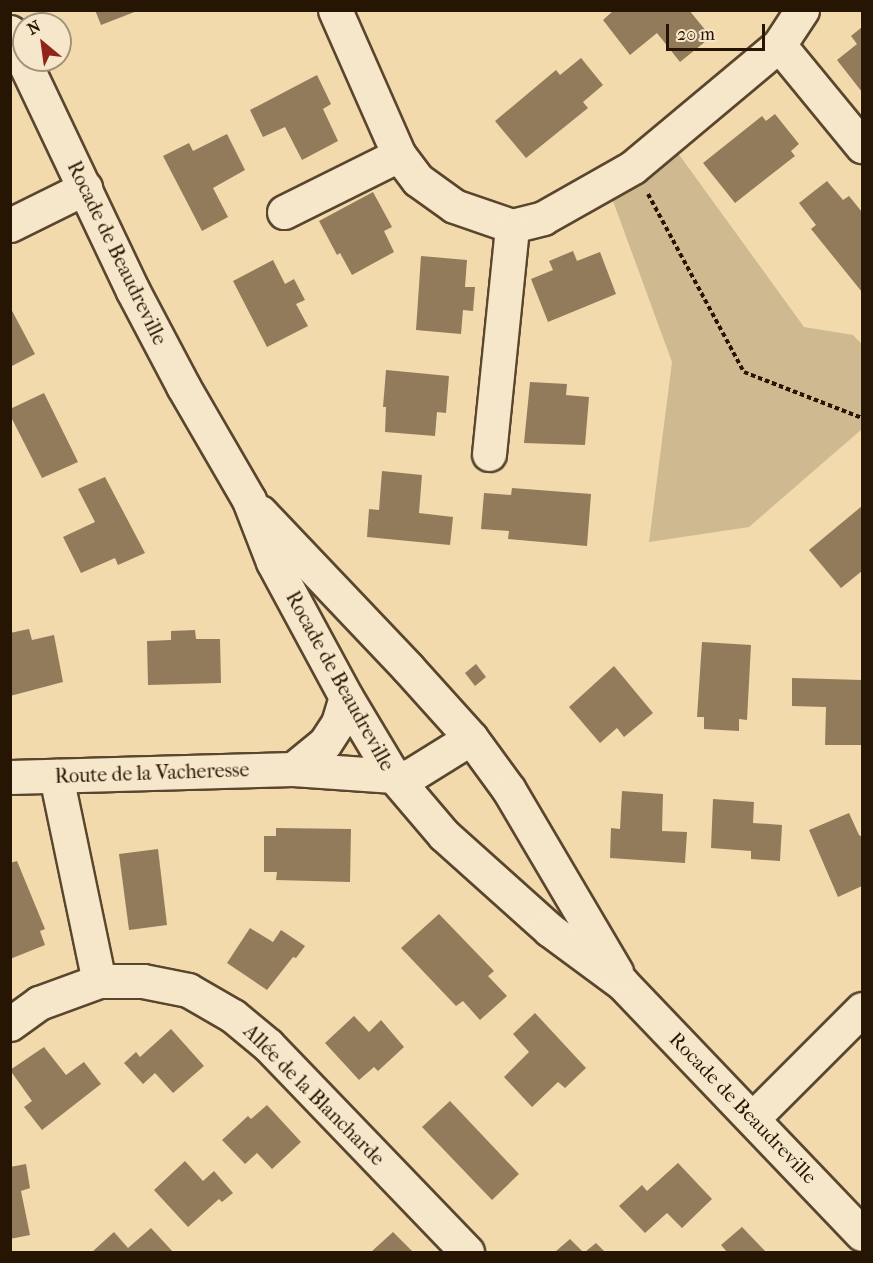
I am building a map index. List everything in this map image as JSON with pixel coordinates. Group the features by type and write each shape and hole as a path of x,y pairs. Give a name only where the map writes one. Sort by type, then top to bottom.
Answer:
{"street":[{"path":"335,10 399,155 418,180 454,206 512,225 543,218 633,167 780,45 802,10"},
{"name":"Rocade de Beaudreville","path":"10,32 183,386 249,500 273,562 346,697 392,774 444,835 550,930 622,982 862,1234"},
{"path":"780,45 862,146"},
{"path":"284,212 399,155"},
{"path":"10,225 85,188"},
{"path":"489,454 512,225"},
{"name":"Rocade de Beaudreville","path":"249,500 471,738 509,790 622,982"},
{"path":"293,769 325,743 338,723 346,697"},
{"name":"Route de la Vacheresse","path":"10,777 293,769 392,774 408,777 471,738"},
{"path":"57,776 99,981"},
{"name":"Allée de la Blancharde","path":"10,1024 39,1003 99,981 143,981 188,990 234,1016 276,1054 467,1252"},
{"path":"753,1118 862,1009"}],"path":[{"path":"633,167 744,372 862,418"}],"shaded area":[{"path":"667,138 804,327 853,335 862,344 862,429 749,527 649,542 672,362 606,182"}],"building":[{"path":"95,10 137,10 137,11 101,25"},
{"path":"614,10 689,10 711,37 680,62 657,33 630,55 603,20"},
{"path":"862,27 862,92 837,60 857,44 851,36"},
{"path":"581,58 603,85 583,102 588,108 526,158 495,121 556,70 560,75"},
{"path":"317,75 331,104 323,109 338,141 302,160 285,127 263,137 250,110"},
{"path":"775,114 799,144 791,151 795,156 735,203 703,163 762,116 766,121"},
{"path":"227,134 245,170 213,188 228,217 202,231 163,156 189,143 193,151"},
{"path":"827,181 843,200 849,196 862,212 862,292 811,229 816,225 799,203"},
{"path":"373,192 392,227 384,231 394,252 352,275 340,253 337,255 319,221"},
{"path":"573,251 577,261 600,252 616,294 548,322 531,279 553,270 549,261"},
{"path":"421,256 467,260 465,287 475,287 473,311 463,310 461,334 416,330"},
{"path":"273,260 285,284 294,279 305,300 296,304 308,326 267,347 233,281"},
{"path":"10,307 35,354 10,367"},
{"path":"386,370 449,376 446,413 437,412 435,436 385,432 386,407 383,407"},
{"path":"530,382 567,384 566,395 589,397 585,445 524,443"},
{"path":"44,393 78,462 42,478 10,415 10,409"},
{"path":"382,471 422,475 419,513 453,517 450,545 367,537 369,509 379,510"},
{"path":"105,477 145,553 118,565 115,558 81,573 63,537 95,522 78,489"},
{"path":"512,488 591,494 587,546 508,539 509,531 481,529 484,493 511,495"},
{"path":"862,506 862,571 841,588 809,550"},
{"path":"29,629 32,640 54,635 63,682 10,696 10,633"},
{"path":"195,630 196,639 220,639 221,683 148,685 147,641 171,640 171,631"},
{"path":"702,642 751,645 747,720 739,719 739,731 704,729 704,717 697,717"},
{"path":"476,664 486,677 475,686 465,673"},
{"path":"614,666 653,713 624,737 617,728 600,743 569,707"},
{"path":"792,678 862,680 862,745 825,745 826,707 792,706"},
{"path":"622,791 663,794 662,831 687,832 685,863 610,858 611,828 620,829"},
{"path":"713,799 754,802 753,823 782,825 780,861 751,859 751,851 711,848"},
{"path":"849,813 862,837 862,886 838,897 809,830"},
{"path":"276,828 351,829 350,882 276,880 277,872 264,872 264,836 276,836"},
{"path":"158,849 167,925 129,930 119,854"},
{"path":"17,861 45,929 40,931 45,945 10,959 10,863"},
{"path":"439,914 494,971 488,976 507,996 480,1020 463,1001 456,1006 401,948"},
{"path":"250,928 273,942 281,930 305,946 296,958 293,957 267,990 227,963"},
{"path":"535,1013 586,1068 565,1088 558,1082 532,1107 504,1077 529,1052 513,1034"},
{"path":"354,1016 369,1032 381,1020 404,1047 378,1071 374,1067 359,1080 325,1043"},
{"path":"171,1029 204,1066 173,1093 155,1073 143,1084 124,1063 136,1052 140,1057"},
{"path":"44,1047 66,1075 84,1062 101,1084 42,1130 24,1107 32,1101 10,1070"},
{"path":"450,1101 519,1174 492,1200 422,1127"},
{"path":"267,1105 301,1142 272,1169 257,1153 245,1164 222,1140 248,1116 251,1119"},
{"path":"185,1161 203,1181 214,1171 233,1193 222,1202 219,1199 188,1227 154,1190"},
{"path":"678,1163 712,1199 682,1228 667,1213 645,1233 619,1206 642,1185 647,1191"},
{"path":"26,1164 30,1188 21,1191 30,1235 10,1239 10,1167"},
{"path":"742,1227 766,1252 727,1252 721,1245"},
{"path":"151,1228 173,1252 92,1252 114,1232 128,1248"},
{"path":"393,1232 413,1252 371,1252"},
{"path":"570,1239 583,1252 555,1252"},
{"path":"596,1243 605,1252 585,1252"}]}
